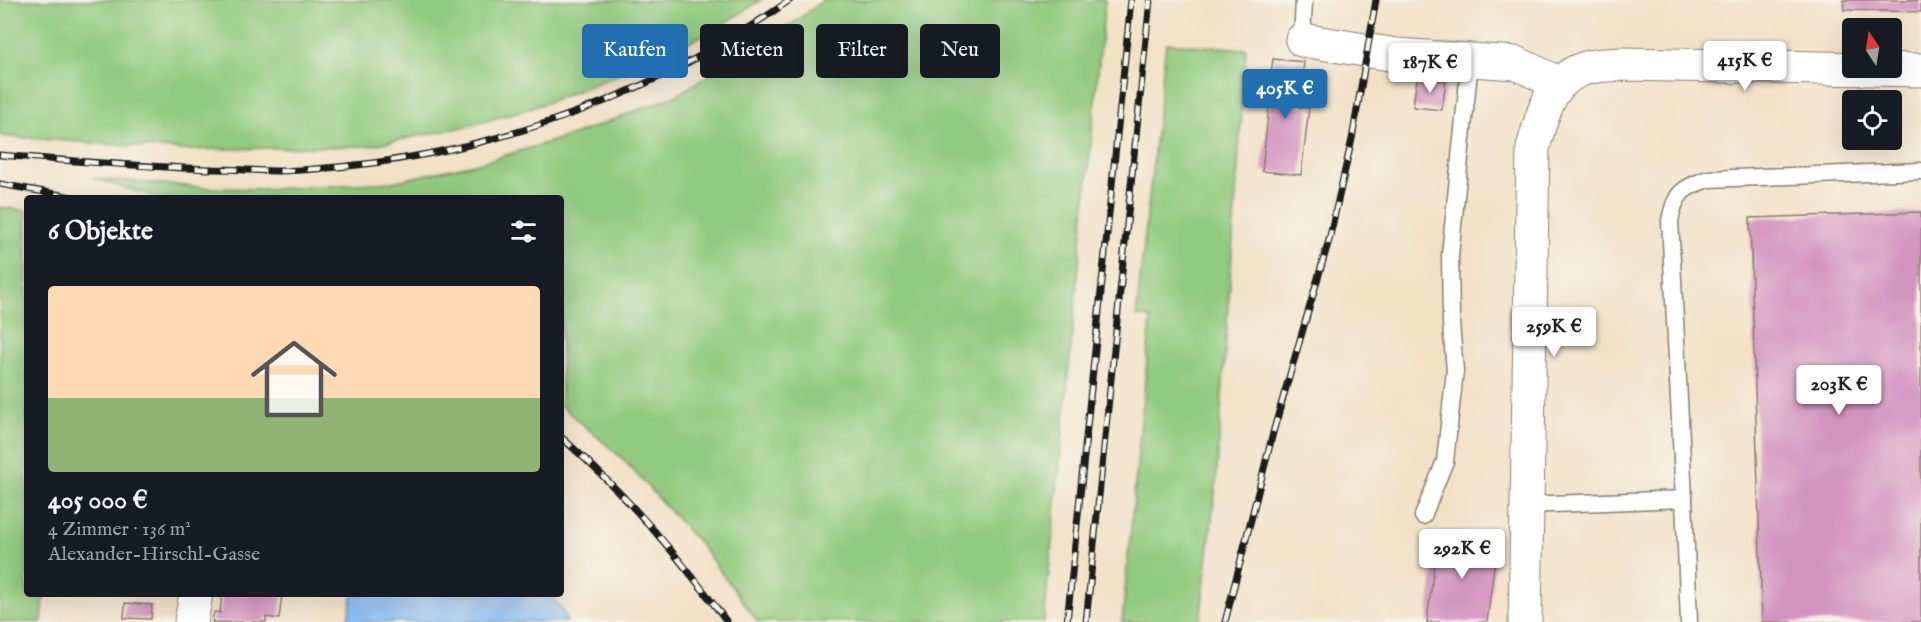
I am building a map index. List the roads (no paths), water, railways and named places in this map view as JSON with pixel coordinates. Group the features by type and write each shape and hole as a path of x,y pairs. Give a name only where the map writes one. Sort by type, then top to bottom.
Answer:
{"street":[{"path":"1302,39 1396,55 1516,63 1558,83"},
{"path":"1525,622 1525,505 1533,148 1550,96 1558,83 1588,68 1622,64 1921,70"},
{"path":"191,622 195,597"}],"lane":[{"path":"1302,39 1304,0"},
{"path":"1423,516 1445,461 1455,371 1450,323 1450,255 1470,61"},
{"path":"1689,622 1670,221 1673,202 1686,187 1708,179 1921,171"},
{"path":"1525,505 1684,499"}],"water":[{"path":"352,597 552,597 563,610 567,622 347,622"}],"railway":[{"path":"0,155 160,167 281,171 349,166 416,156 483,142 548,122 611,98 673,70 733,37 790,0"},
{"path":"1067,622 1131,0"},
{"path":"1086,622 1150,0"},
{"path":"1225,622 1274,429 1329,240 1352,139 1376,0"},
{"path":"0,184 61,195"},
{"path":"564,440 607,480 649,525 727,622"}]}
